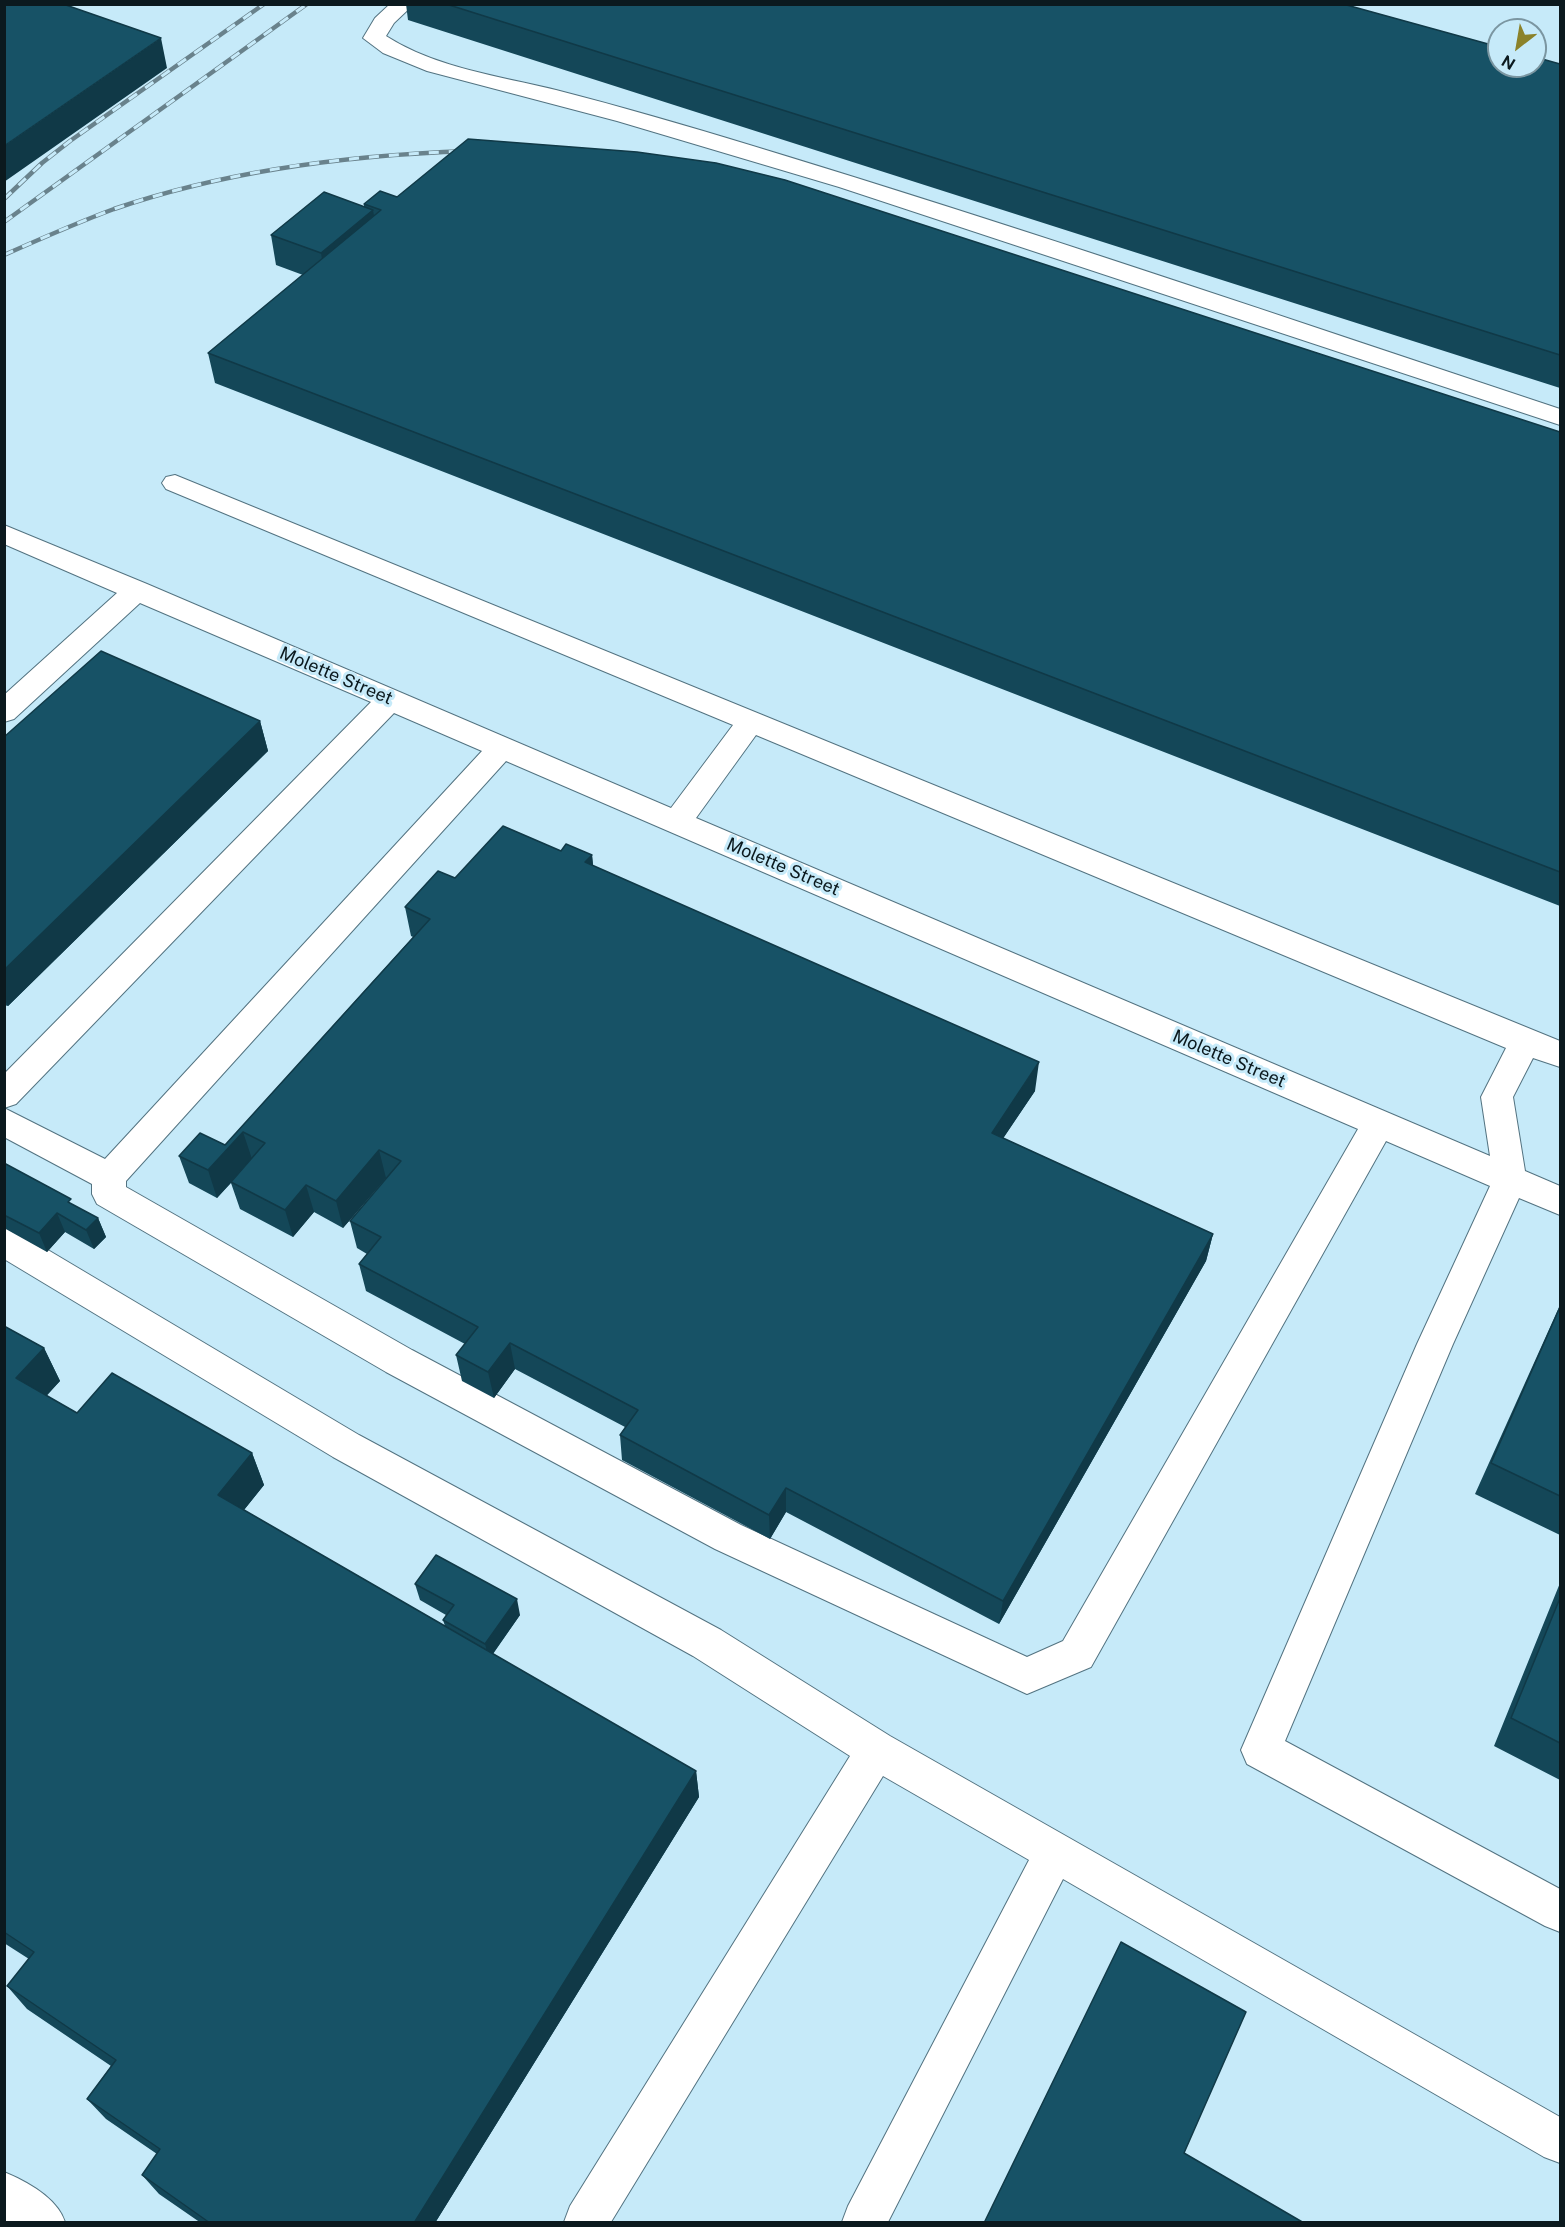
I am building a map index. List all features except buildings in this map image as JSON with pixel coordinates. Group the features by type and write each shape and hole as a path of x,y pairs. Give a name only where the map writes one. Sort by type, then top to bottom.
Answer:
{"street":[{"path":"404,4 382,23 377,29 375,38 386,47 403,54 441,67 558,98 768,159 1560,417"},
{"path":"175,483 1525,1042 1560,1054"},
{"name":"Molette Street","path":"4,534 1560,1201"},
{"path":"4,712 136,590"},
{"path":"4,1095 392,699"},
{"path":"676,822 752,721"},
{"path":"502,747 109,1177 109,1194 409,1367 728,1537 1027,1676 1077,1654 1379,1123"},
{"path":"1525,1042 1497,1097 1510,1180 1435,1344 1261,1750 1560,1911"},
{"path":"4,1121 109,1177"},
{"path":"4,1241 346,1446 707,1643 876,1750 1560,2141"},
{"path":"586,2223 876,1750"},
{"path":"864,2223 1054,1852"},
{"path":"4,2194 43,2223"}],"railway":[{"path":"4,199 42,163 70,141 264,4"},
{"path":"4,222 307,4"},
{"path":"4,255 114,209 201,184 334,161 469,151"}]}
